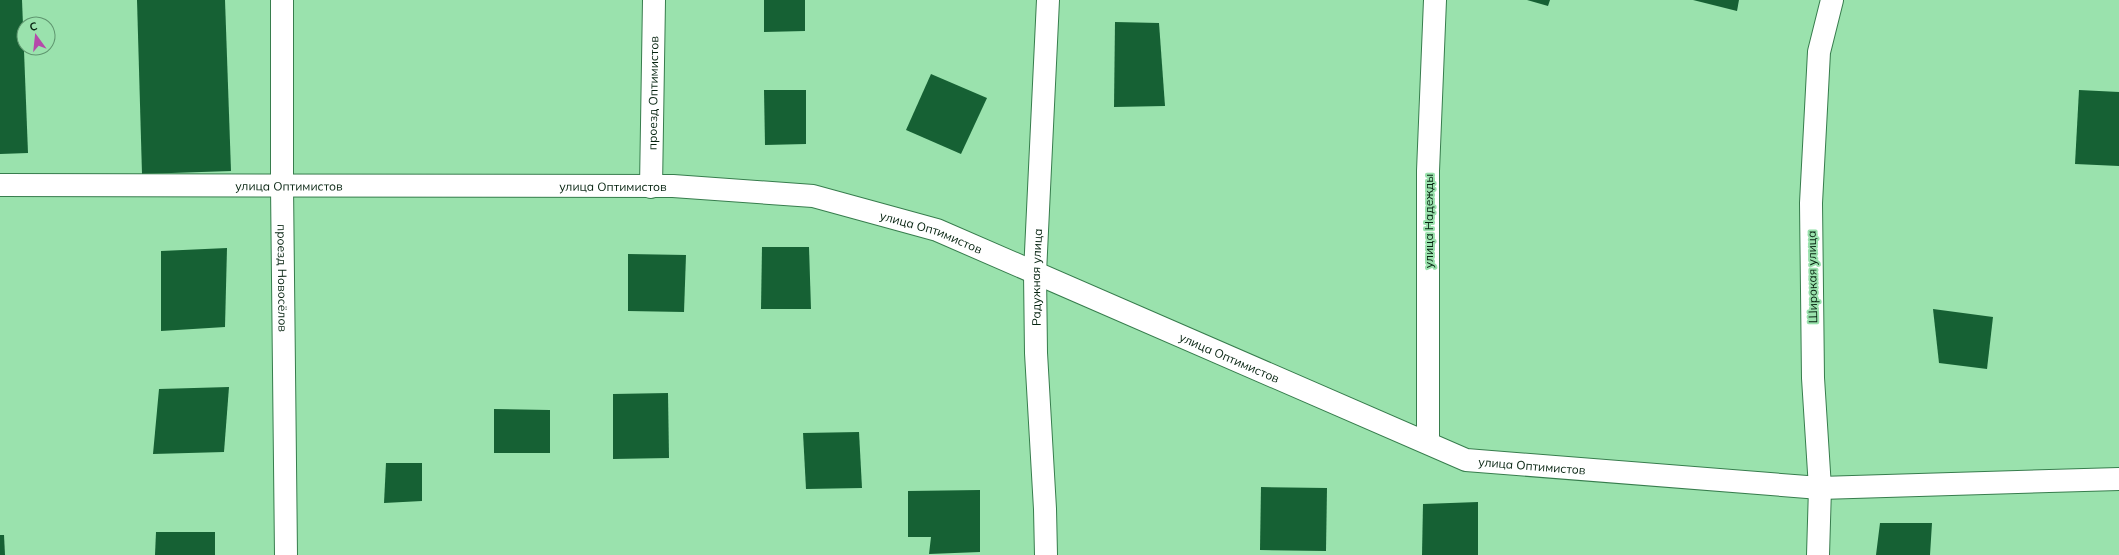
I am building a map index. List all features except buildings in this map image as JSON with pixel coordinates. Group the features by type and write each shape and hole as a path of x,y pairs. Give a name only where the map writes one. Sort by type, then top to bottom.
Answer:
{"street":[{"name":"проезд Новосёлов","path":"282,0 282,186 286,555"},
{"name":"проезд Оптимистов","path":"652,187 654,0"},
{"name":"Радужная улица","path":"1046,555 1045,509 1036,352 1035,273 1048,0"},
{"name":"улица Надежды","path":"1428,442 1428,171 1435,0"},
{"name":"Широкая улица","path":"1818,555 1820,488 1813,378 1811,203 1820,52 1832,0"},
{"name":"улица Оптимистов","path":"0,185 673,186 813,196 937,230 1428,442 1466,460 1820,488 2119,479"}]}
